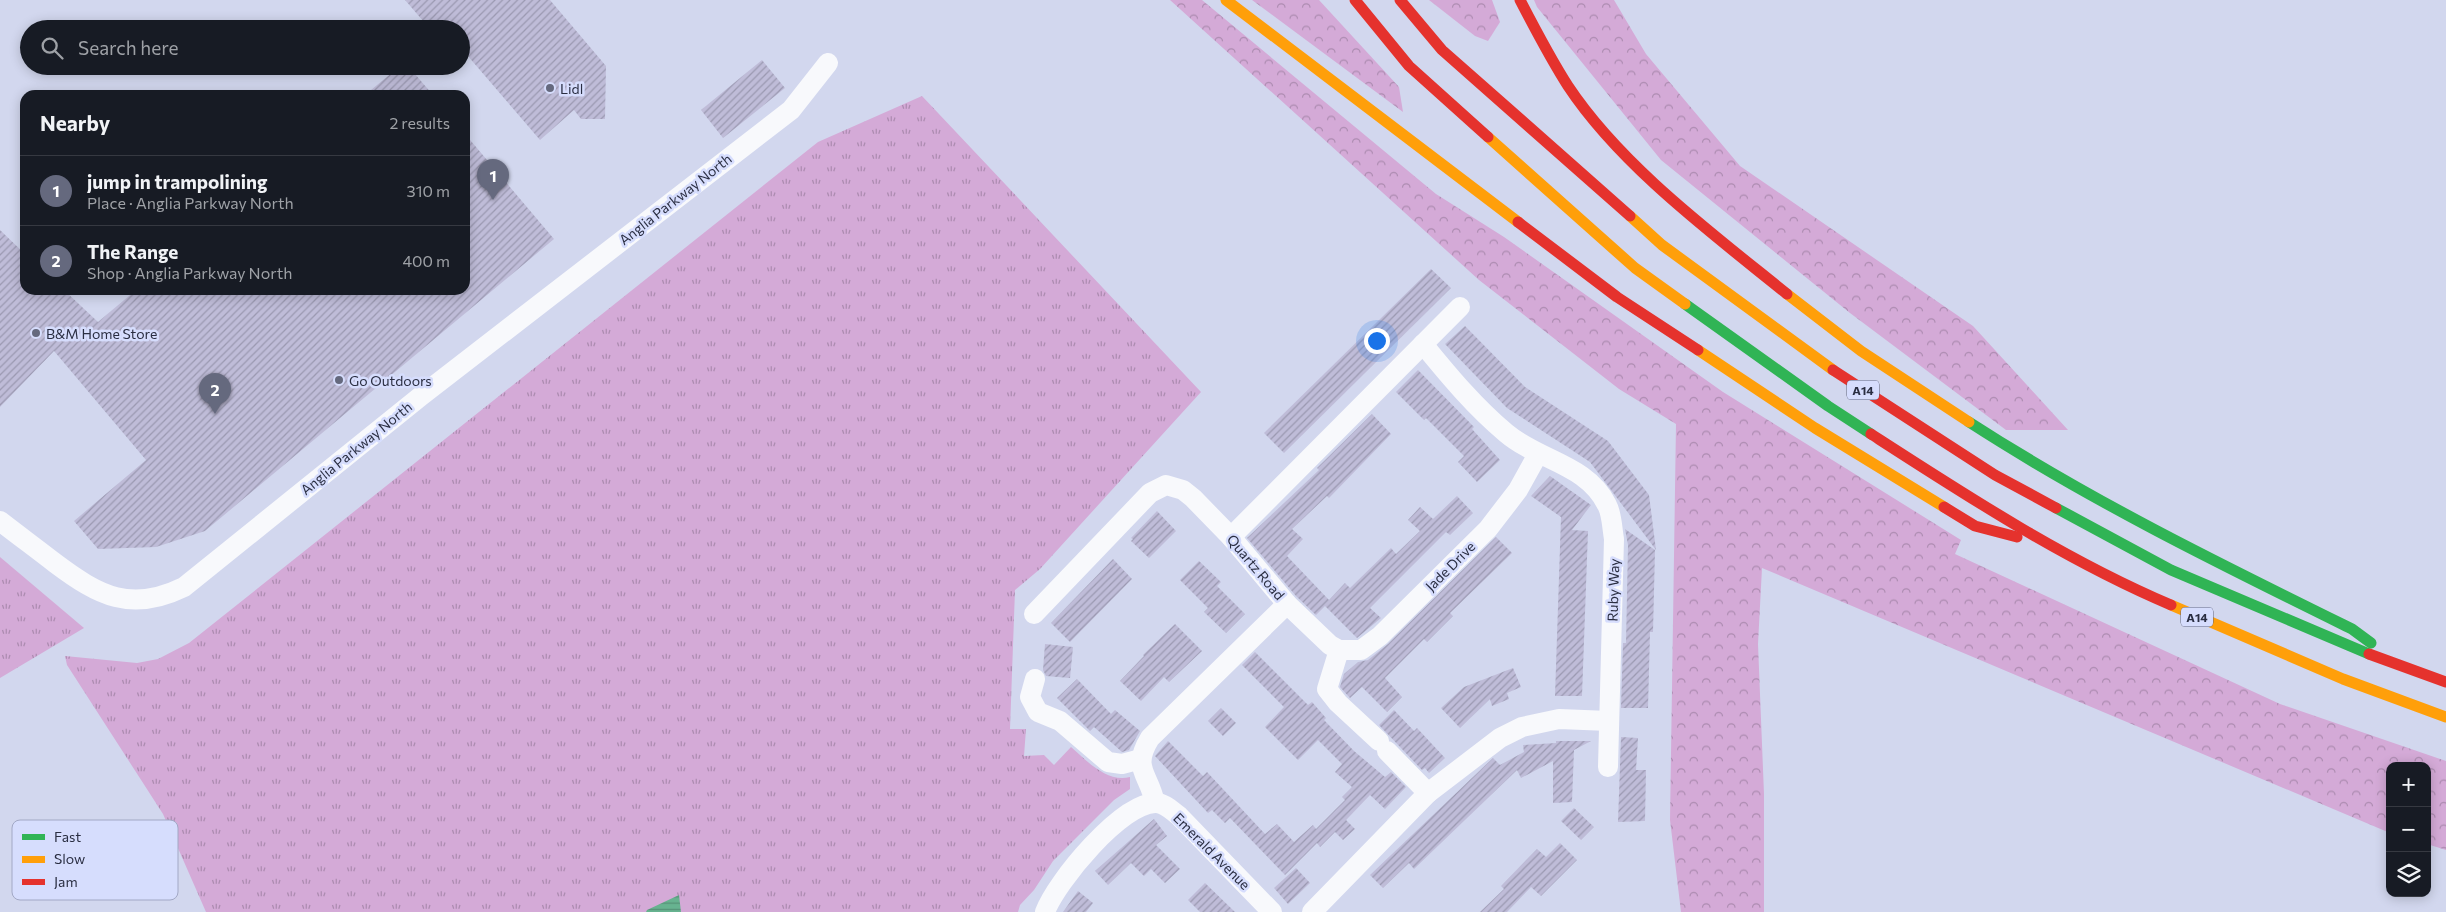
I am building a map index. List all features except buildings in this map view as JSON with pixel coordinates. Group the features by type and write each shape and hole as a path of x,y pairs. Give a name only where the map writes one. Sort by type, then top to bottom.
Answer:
{"highway":[{"path":"1226,0 1625,303 1815,428 1975,526 2055,547"},
{"name":"A14","path":"1355,0 1409,66 1635,268 1828,406 1986,508 2055,547 2166,603 2343,679 2446,717"},
{"name":"A14","path":"1400,0 1442,50 1662,245 1845,379 1995,475 2171,570 2343,645 2446,682"},
{"path":"1520,0 1569,86 1615,144 1680,207 1811,314 1861,351 2010,448 2179,544 2352,628 2402,667"}],"street":[{"name":"Anglia Parkway North","path":"0,521 82,583 107,595 119,599 144,600 170,594 184,586 422,396 791,110 828,63"},
{"path":"1231,537 1460,307"},
{"name":"Ruby Way","path":"1423,344 1464,394 1508,435 1538,454 1572,468 1593,485 1608,506 1614,539 1608,767"},
{"name":"Jade Drive","path":"1339,650 1361,650 1387,629 1493,523 1518,490 1538,454"},
{"name":"Quartz Road","path":"1034,614 1159,486 1174,486 1183,490 1231,537 1287,604 1158,728 1145,747 1141,760"},
{"path":"1287,604 1324,640 1339,650 1327,689 1338,703 1428,793"},
{"path":"1035,679 1030,697 1038,712 1060,721 1108,762 1122,764 1141,760 1142,768 1153,790 1156,803 1145,804 1132,812 1080,858 1060,882 1045,912"},
{"path":"1312,912 1428,793 1500,738 1522,727 1559,719 1609,721"},
{"name":"Emerald Avenue","path":"1156,803 1162,804 1179,816 1272,912"}],"green space":[{"path":"1170,0 1202,0 1436,194 1504,237 1723,392 1961,540 1955,554 2280,704 2446,761 2446,850 2431,845 2431,762 2386,762 2386,831 1762,568 1758,644 1764,794 1764,912 1681,912 1670,820 1676,424 1619,389 1479,280"},
{"path":"1252,0 1319,0 1399,87 1403,112"},
{"path":"1429,0 1492,0 1500,22 1488,41 1475,36"},
{"path":"1534,0 1614,0 1646,54 1740,166 1973,326 2068,430 2006,430 1850,313 1661,160 1537,7"},
{"path":"922,96 1201,392 1040,569 1015,590 1010,729 1026,729 1024,756 1044,755 1054,765 1071,747 1105,774 1113,777 1130,777 1130,789 1114,800 1053,861 1034,890 1020,905 1018,912 206,912 178,848 178,820 166,820 67,665 65,656 137,663 158,659 189,643 818,142"},
{"path":"0,557 84,628 0,678"}],"shaded area":[{"path":"679,895 681,912 646,912 647,910"}],"traffic: fast":[{"path":"1685,304 1828,406 1871,434"},
{"path":"1969,422 2062,479 2157,531 2352,629 2371,643"},
{"path":"2056,508 2171,570 2369,654"}],"traffic: slow":[{"path":"1226,0 1518,222"},
{"path":"1488,137 1635,268 1685,304"},
{"path":"1630,216 1662,245 1833,370"},
{"path":"1787,294 1861,351 1969,422"},
{"path":"1698,350 1815,428 1944,507"},
{"path":"2171,605 2343,679 2446,717"}],"traffic: jam":[{"path":"1355,0 1409,66 1488,137"},
{"path":"1400,0 1442,50 1630,216"},
{"path":"1520,0 1568,86 1614,144 1670,198 1787,294"},
{"path":"1518,222 1617,297 1698,350"},
{"path":"1833,370 1995,475 2056,508"},
{"path":"1871,434 2017,526 2093,568 2171,605"},
{"path":"1944,507 1975,526 2017,537"},
{"path":"2369,654 2446,682"}],"place":[{"name":"Lidl","path":"550,88"},
{"name":"jump in trampolining","path":"493,200"},
{"name":"B&M Home Store","path":"36,333"},
{"name":"Go Outdoors","path":"339,380"},
{"name":"The Range","path":"215,414"}]}
